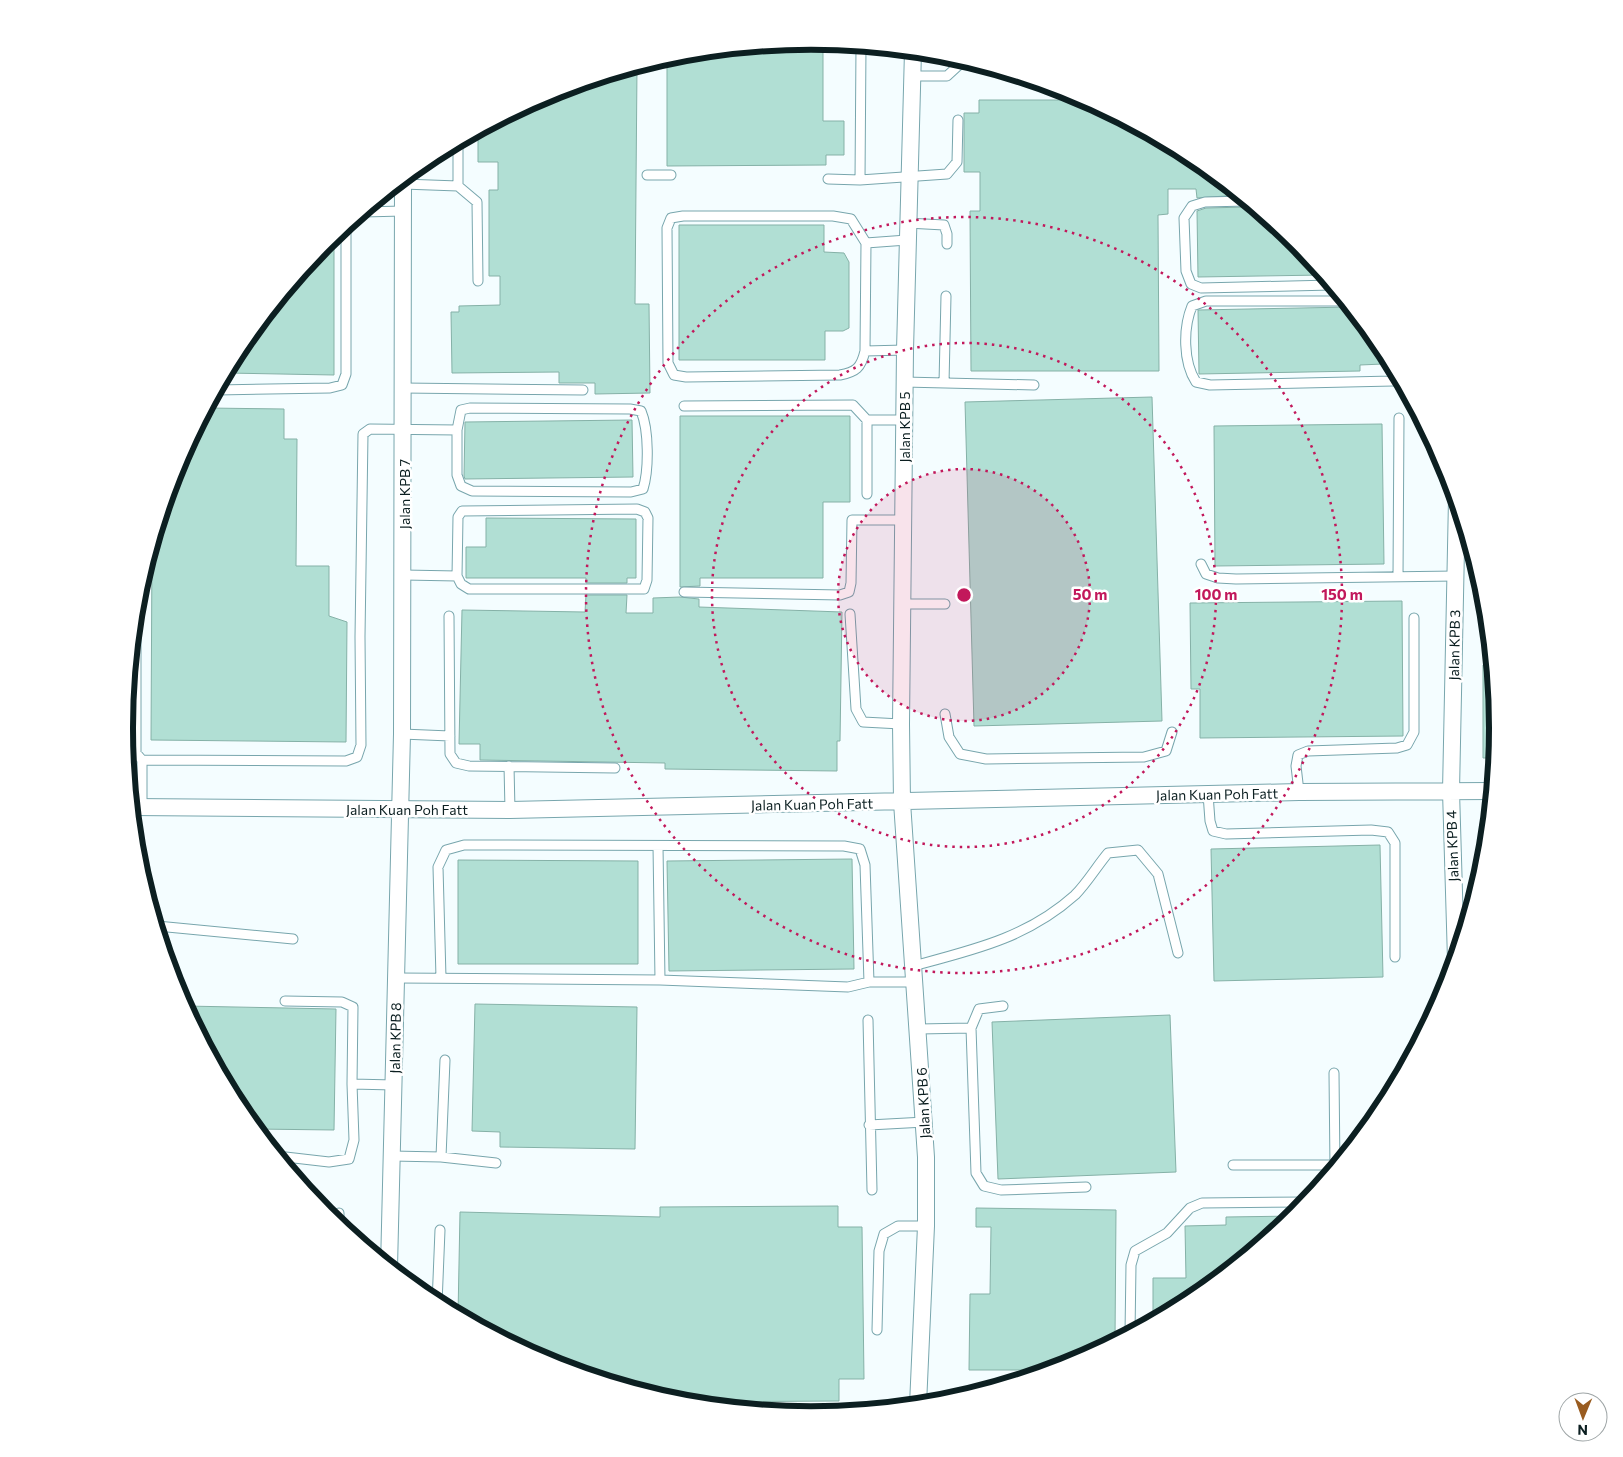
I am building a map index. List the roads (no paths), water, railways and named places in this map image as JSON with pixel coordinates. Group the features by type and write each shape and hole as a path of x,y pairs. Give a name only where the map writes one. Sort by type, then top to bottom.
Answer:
{"street":[{"name":"Jalan KPB 5","path":"902,802 904,382 913,58"},
{"name":"Jalan KPB 7","path":"400,809 404,575 403,186"},
{"name":"Jalan KPB 3","path":"1450,792 1457,519"},
{"name":"Jalan Kuan Poh Fatt","path":"138,807 510,810 1299,792 1487,791"},
{"name":"Jalan KPB 4","path":"1450,792 1455,942"},
{"name":"Jalan KPB 6","path":"902,802 925,1122 926,1226 918,1398"},
{"name":"Jalan KPB 8","path":"389,1260 400,809"}],"lane":[{"path":"860,180 861,52"},
{"path":"912,76 947,76 958,66"},
{"path":"828,179 860,180 947,174 957,162 958,120"},
{"path":"458,150 458,186"},
{"path":"646,175 671,175"},
{"path":"410,182 458,186 477,202 478,281"},
{"path":"1239,201 1205,202 1192,206 1184,218 1186,271 1192,284 1201,288 1325,285"},
{"path":"372,212 403,211"},
{"path":"683,216 833,216 851,219 866,244 865,351 862,364 854,372 840,375 686,377 674,375 668,363 667,228 671,218 683,216"},
{"path":"907,223 944,225 947,234 947,244"},
{"path":"224,390 330,388 342,386 346,374 346,235"},
{"path":"866,244 907,240"},
{"path":"944,383 946,296"},
{"path":"1338,300 1206,301 1192,306 1187,317 1186,347 1189,372 1196,382 1210,385 1394,381"},
{"path":"865,351 905,350"},
{"path":"904,382 1034,385"},
{"path":"403,388 583,390"},
{"path":"684,406 853,405 867,420 867,494"},
{"path":"470,408 630,409 641,411 645,422 647,478 643,489 632,492 472,491 462,486 457,475 457,430 461,410 470,408"},
{"path":"1398,577 1399,418"},
{"path":"867,420 904,420"},
{"path":"142,760 346,761 357,757 361,745 360,637 363,434 370,429 457,430"},
{"path":"637,509 645,512 648,518 647,580 644,589 469,589 461,584 457,576 458,517 462,511 637,509"},
{"path":"684,592 840,595 849,592 851,582 852,520 904,520"},
{"path":"1201,564 1206,574 1218,578 1456,576"},
{"path":"404,575 457,576"},
{"path":"903,604 945,604"},
{"path":"850,614 856,710 863,722 901,724"},
{"path":"448,616 450,754 456,763 470,766 616,768"},
{"path":"1299,792 1296,766 1298,755 1308,751 1398,748 1406,745 1414,732 1414,618"},
{"path":"136,666 136,753 142,760 137,803"},
{"path":"946,714 949,737 960,754 986,759 1144,757 1166,751 1172,732"},
{"path":"402,734 450,736"},
{"path":"509,766 510,810"},
{"path":"1208,794 1210,821 1213,831 1226,834 1371,830 1388,832 1395,843 1395,957"},
{"path":"441,978 438,867 446,850 464,844 844,846 860,849 865,865 869,982"},
{"path":"658,846 660,980"},
{"path":"397,978 660,980 848,987 914,974 986,947 1033,926 1075,894 1108,853 1138,850 1158,874 1178,954"},
{"path":"163,927 293,939"},
{"path":"285,1001 342,1002 353,1007 352,1084 354,1140 349,1159 329,1162 285,1157"},
{"path":"1003,1006 979,1009 971,1028 976,1173 984,1186 1001,1190 1086,1187"},
{"path":"868,1020 872,1190"},
{"path":"919,1029 971,1028"},
{"path":"441,1157 445,1060"},
{"path":"1334,1073 1335,1160"},
{"path":"352,1084 394,1085"},
{"path":"869,1124 925,1122"},
{"path":"392,1156 441,1157 496,1163"},
{"path":"1233,1166 1329,1167"},
{"path":"1130,1327 1131,1265 1135,1251 1167,1233 1190,1208 1202,1203 1297,1202"},
{"path":"877,1330 879,1251 884,1234 898,1226 926,1226"},
{"path":"438,1295 440,1230"}]}
